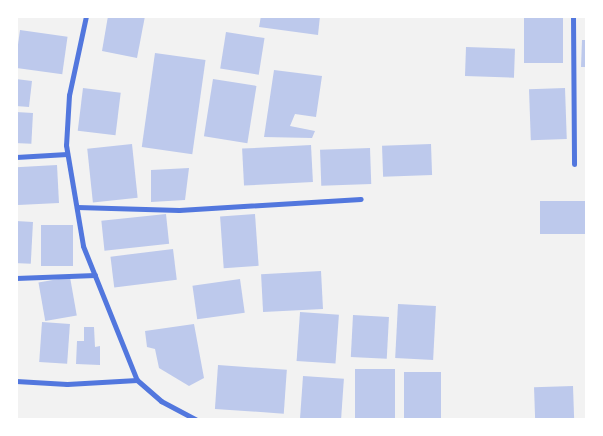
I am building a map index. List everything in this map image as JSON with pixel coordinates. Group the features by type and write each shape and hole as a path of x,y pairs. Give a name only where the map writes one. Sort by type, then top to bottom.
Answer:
{"street":[{"path":"86,16 68,95 67,154 83,246 137,380 161,401 196,420"},
{"path":"573,16 574,164"},
{"path":"16,157 67,154"},
{"path":"77,207 179,210 361,199"},
{"path":"16,278 95,275"},
{"path":"16,381 67,384 137,380"}],"building":[{"path":"108,16 145,16 137,58 102,51"},
{"path":"261,16 320,16 318,35 259,27"},
{"path":"524,16 563,16 563,63 524,63"},
{"path":"20,30 68,37 62,74 16,68"},
{"path":"226,32 265,38 259,75 220,69"},
{"path":"582,40 587,40 587,67 581,67"},
{"path":"466,47 515,49 514,78 465,76"},
{"path":"155,53 206,60 192,154 142,147"},
{"path":"274,70 322,76 316,117 295,114 290,126 315,131 312,138 264,137"},
{"path":"16,79 32,81 29,107 16,106"},
{"path":"213,79 256,86 247,143 204,136"},
{"path":"83,88 121,93 115,135 78,131"},
{"path":"565,88 567,139 531,140 529,89"},
{"path":"16,112 33,113 31,144 16,143"},
{"path":"132,144 138,198 93,202 87,149"},
{"path":"431,144 432,175 383,177 382,146"},
{"path":"311,145 313,182 244,186 242,149"},
{"path":"370,148 371,184 321,186 320,150"},
{"path":"57,165 59,203 18,205 16,167"},
{"path":"189,168 185,200 151,202 151,170"},
{"path":"540,201 587,201 587,234 540,234"},
{"path":"166,214 169,244 104,251 101,221"},
{"path":"255,214 259,266 224,268 220,216"},
{"path":"16,221 33,222 31,264 16,263"},
{"path":"41,225 73,225 73,266 41,266"},
{"path":"173,249 177,280 114,287 110,257"},
{"path":"321,271 323,309 263,312 261,274"},
{"path":"70,277 77,315 45,321 38,283"},
{"path":"240,279 245,313 197,319 192,286"},
{"path":"398,304 436,306 433,360 395,358"},
{"path":"300,312 339,315 335,364 297,361"},
{"path":"353,315 389,317 387,359 351,357"},
{"path":"42,322 70,324 67,364 39,362"},
{"path":"194,324 204,378 189,386 159,368 155,349 147,347 145,331"},
{"path":"84,327 94,327 95,347 100,346 100,365 76,364 77,341 84,341"},
{"path":"218,365 287,370 284,414 215,409"},
{"path":"355,369 395,369 395,420 355,420"},
{"path":"404,372 441,372 441,420 404,420"},
{"path":"303,376 344,379 341,420 300,420"},
{"path":"573,386 574,420 535,420 534,387"}]}
